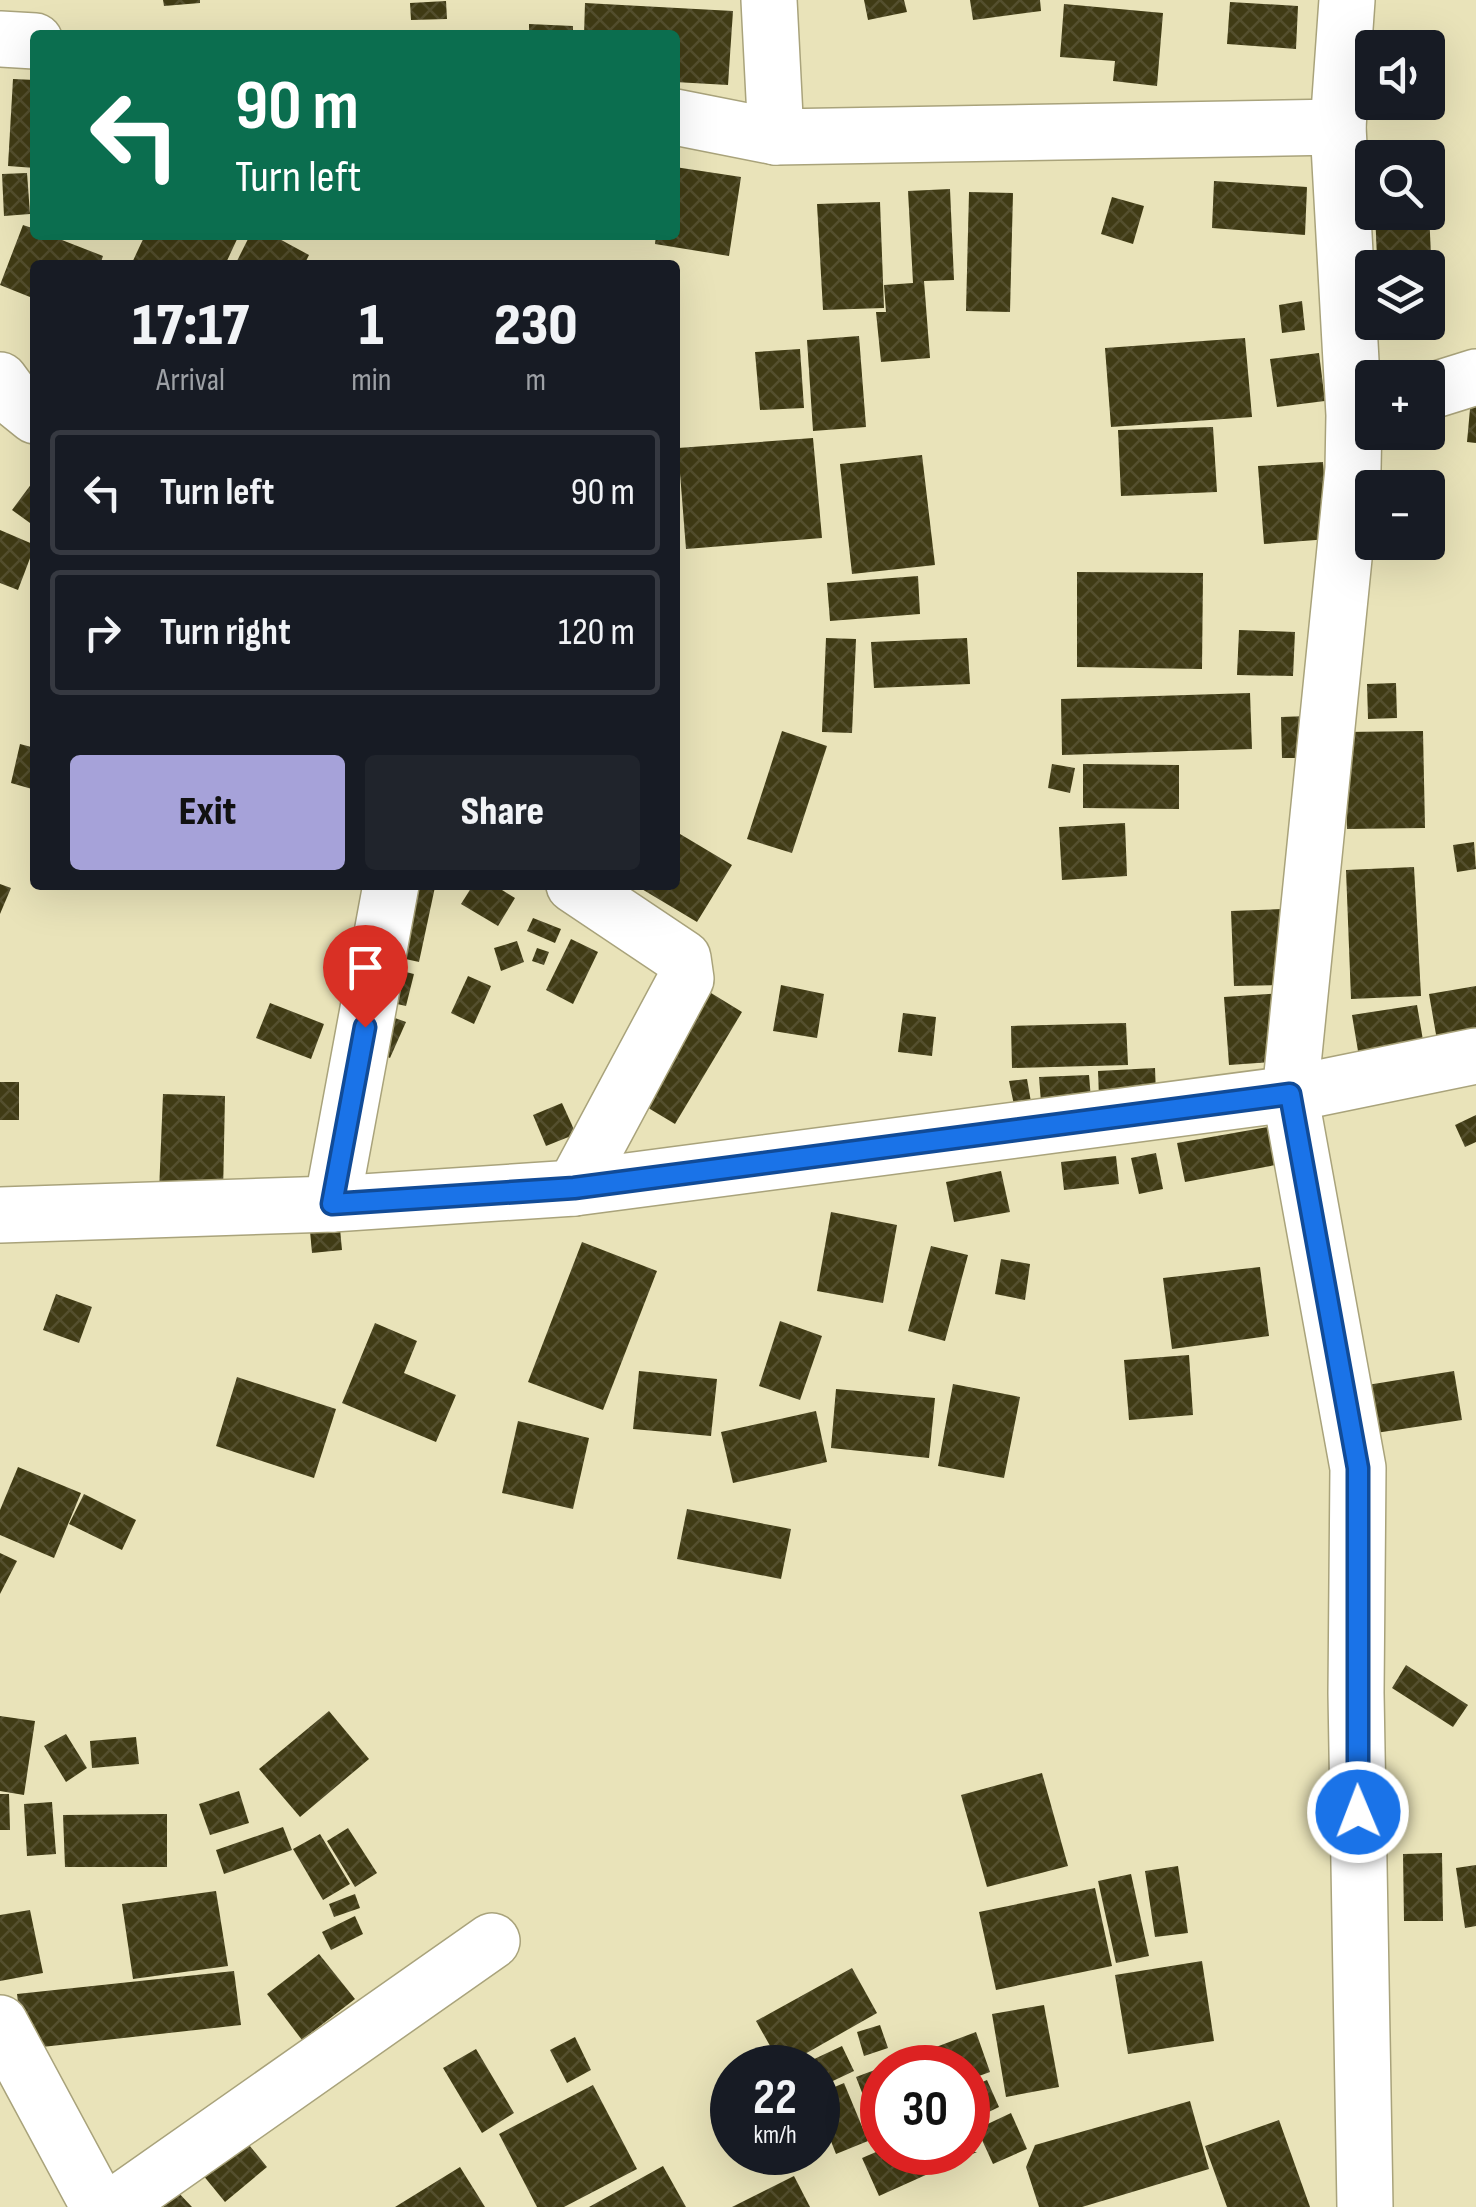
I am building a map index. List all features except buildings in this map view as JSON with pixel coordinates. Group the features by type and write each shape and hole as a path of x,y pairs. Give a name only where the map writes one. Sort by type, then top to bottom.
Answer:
{"street":[{"path":"769,0 776,137"},
{"path":"1347,0 1338,127 1358,360"},
{"path":"0,40 30,42"},
{"path":"680,119 776,137 1338,127"},
{"path":"1445,387 1476,377"},
{"path":"1357,450 1290,1094 1358,1468 1356,1693 1365,2207"},
{"path":"332,1204 389,890"},
{"path":"574,1188 686,979 683,958 581,890"},
{"path":"0,1215 332,1204 574,1188 1290,1094 1476,1056"},
{"path":"114,2207 492,1940"},
{"path":"0,2024 99,2207"}],"route":[{"path":"365,1027 332,1204 574,1188 1290,1094 1358,1468 1358,1812"}]}
